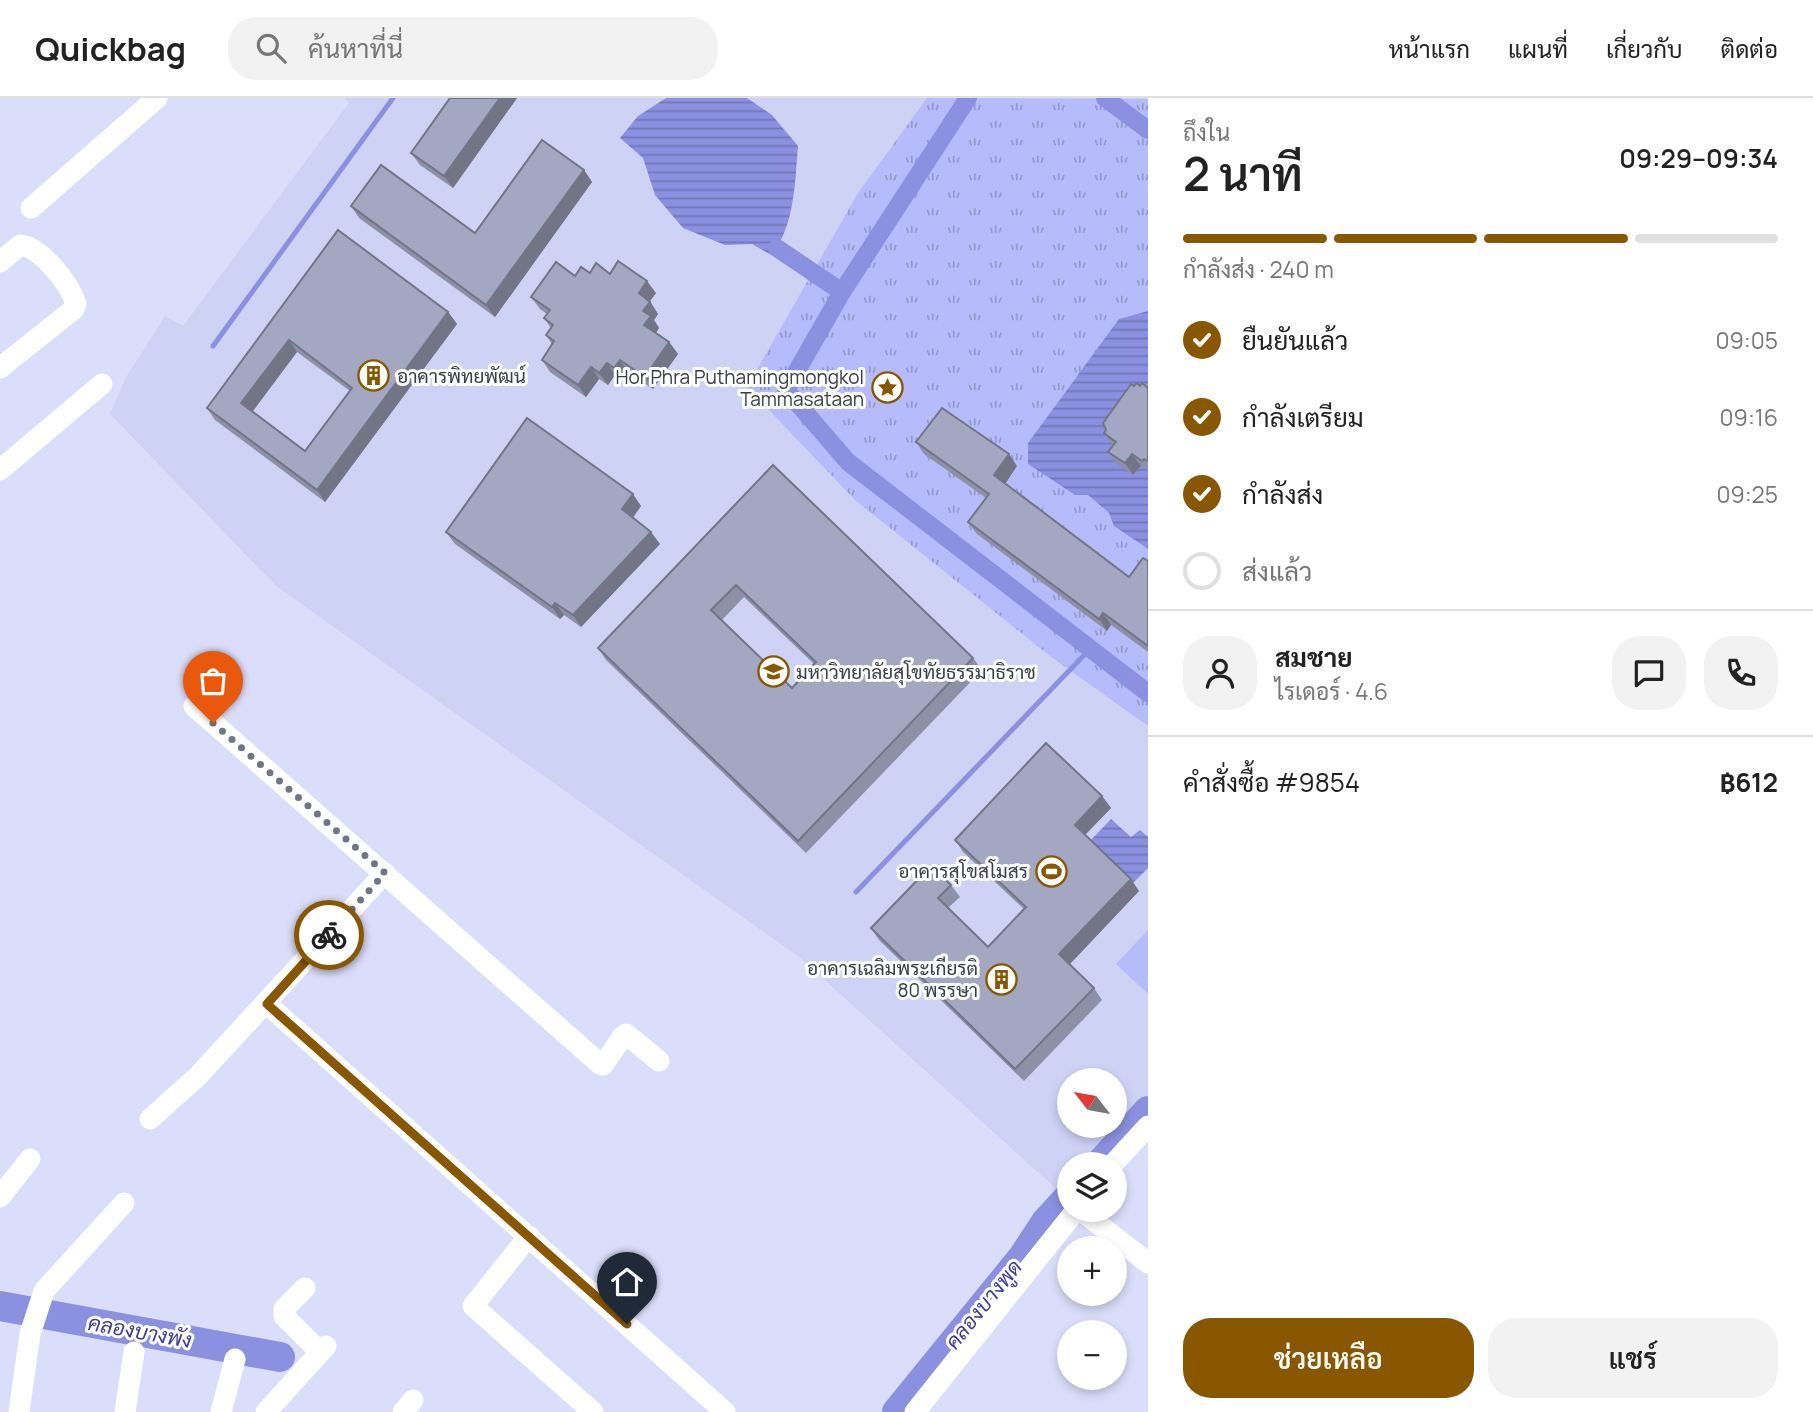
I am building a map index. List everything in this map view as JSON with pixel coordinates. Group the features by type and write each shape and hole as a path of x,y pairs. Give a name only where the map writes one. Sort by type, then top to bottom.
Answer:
{"street":[{"path":"31,208 157,98"},
{"path":"0,262 20,245 30,247 58,273 76,304 74,309 0,368"},
{"path":"0,470 102,384"},
{"path":"194,706 600,1064 603,1065 626,1034 659,1061"},
{"path":"150,1119 198,1076 267,1004 385,873"},
{"path":"267,1004 725,1412"},
{"path":"1124,1152 1148,1126"},
{"path":"0,1197 30,1159"},
{"path":"19,1412 30,1335 44,1291 124,1203"},
{"path":"915,1412 1068,1222"},
{"path":"1095,1222 1148,1263"},
{"path":"529,1236 473,1306 593,1412"},
{"path":"277,1408 323,1349 284,1316 284,1310 305,1288"},
{"path":"125,1412 134,1353"},
{"path":"221,1412 235,1359"}],"shaded area":[{"name":"มหาวิทยาลัยสุโขทัยธรรมาธิราช","path":"345,98 1148,98 1148,1098 1127,1121 1127,1068 1057,1068 1057,1138 1112,1138 1100,1152 1057,1152 1057,1189 799,957 276,586 110,414 125,379 165,316 183,326 349,103"},
{"path":"666,98 747,98 772,115 798,146 789,217 779,244 771,255 752,244 725,245 683,228 655,195 643,158 620,138 638,116"},
{"path":"1148,311 1148,549 1114,526 1109,513 1088,495 1075,495 1028,464 1028,443 1119,319"},
{"path":"1111,819 1131,837 1140,830 1148,837 1148,868 1133,883 1090,841"}],"green space":[{"path":"927,98 1148,99 1148,726 1050,656 855,500 747,387 858,193"},
{"path":"1148,930 1148,994 1116,964"}],"building":[{"path":"450,98 500,98 444,176 411,153"},
{"path":"542,140 584,170 486,305 351,206 381,165 475,233"},
{"name":"อาคารพิทยพัฒน์","path":"338,230 448,312 317,490 207,408","holes":["289,340 352,388 305,451 241,403"]},
{"path":"618,261 647,281 639,293 650,302 643,311 651,316 644,325 669,342 645,377 620,360 614,368 607,363 599,373 591,367 578,385 542,360 554,341 546,335 553,325 544,318 550,310 531,297 556,262 575,276 581,267 590,273 596,263 610,274"},
{"path":"1137,383 1148,388 1148,461 1142,461 1132,454 1125,463 1108,452 1116,442 1104,433 1106,430 1103,423 1131,384 1134,386"},
{"path":"942,408 1009,454 994,475 1129,577 1143,558 1148,561 1148,646 1103,613 1099,619 968,522 989,494 916,442"},
{"path":"527,418 633,494 622,509 651,532 573,615 555,603 552,607 446,532"},
{"path":"773,465 973,658 798,841 598,648","holes":["736,585 816,662 792,688 711,610"]},
{"path":"1046,743 1102,796 1075,825 1131,879 1059,954 1094,988 1015,1069 871,928 931,866 951,885 938,898 988,947 1026,907 955,840"}],"waterway":[{"path":"213,346 393,98"},
{"path":"968,98 842,292 786,390 848,462 1148,693"},
{"path":"1105,98 1148,130"},
{"path":"777,248 842,292"},
{"path":"856,892 1090,649"},
{"name":"คลองบางพูด","path":"1111,1152 1148,1111"},
{"name":"คลองบางพูด","path":"897,1412 1023,1257 1057,1210"},
{"name":"คลองบางพัง","path":"0,1306 280,1357"}],"way so far":[{"path":"213,723 385,873 329,935"}],"place":[{"name":"อาคารพิทยพัฒน์","path":"374,376"},
{"name":"Hor Phra Puthamingmongkol Tammasataan","path":"887,388"},
{"name":"มหาวิทยาลัยสุโขทัยธรรมาธิราช","path":"773,672"},
{"name":"อาคารสุโขสโมสร","path":"1051,871"},
{"name":"อาคารเฉลิมพระเกียรติ 80 พรรษา","path":"1001,979"}],"route":[{"path":"329,935 267,1004 627,1324"}]}
